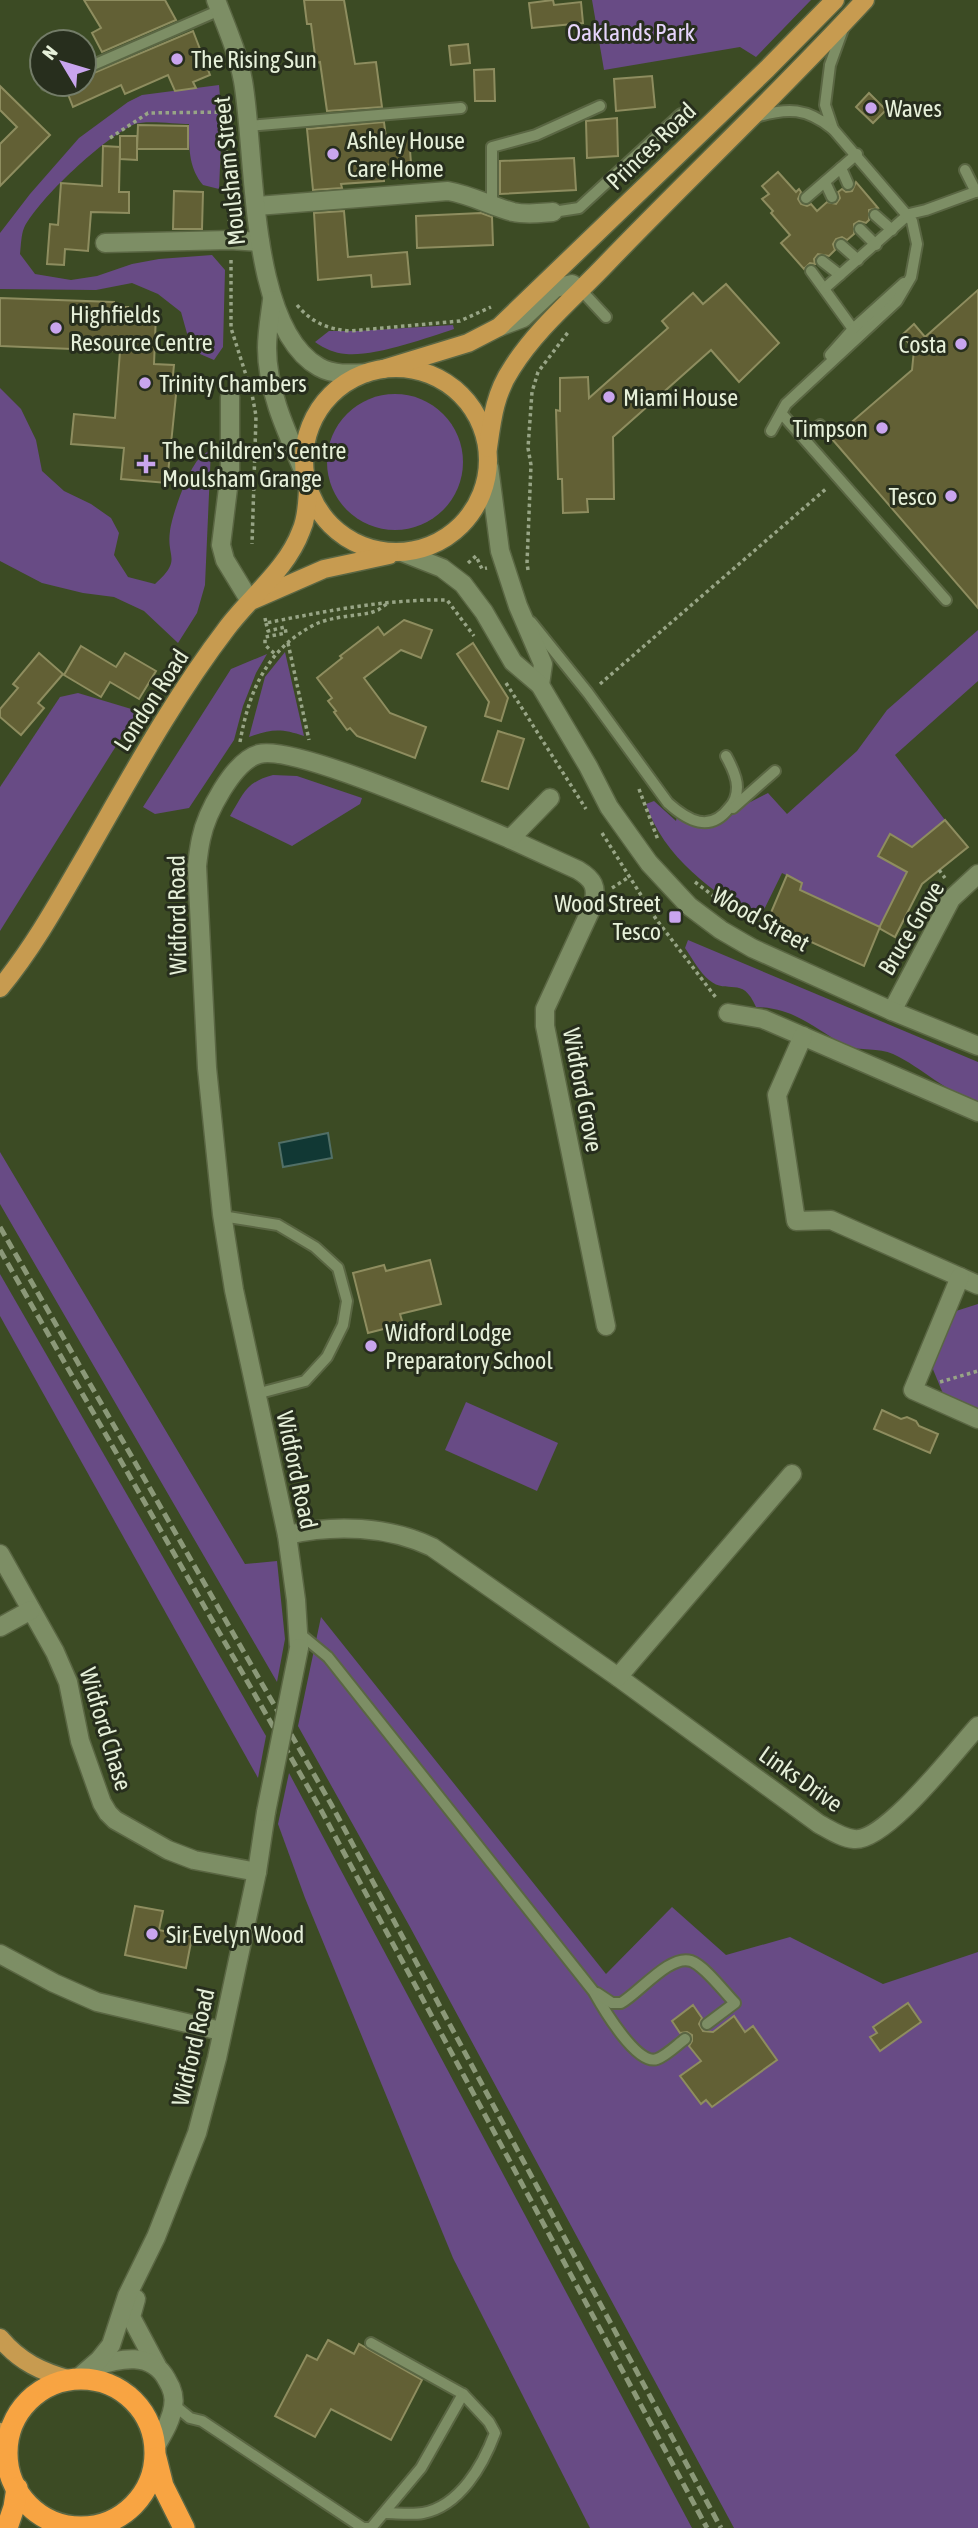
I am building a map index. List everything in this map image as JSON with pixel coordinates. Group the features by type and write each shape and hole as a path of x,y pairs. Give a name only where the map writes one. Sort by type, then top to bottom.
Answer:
{"highway":[{"path":"7,2528 14,2507 16,2488 8,2458 11,2433 22,2409 46,2388 80,2376 104,2383 128,2395 145,2416 152,2431 163,2486 184,2528"},
{"path":"16,2488 31,2507 46,2518 63,2524 86,2527 121,2524 146,2487 154,2467 155,2450"}],"main road":[{"name":"Princes Road","path":"374,371 468,343 499,327 835,0"},
{"name":"Princes Road","path":"488,448 493,409 513,366 538,335 586,296 864,0"},
{"path":"403,368 423,372 452,386 474,410 483,428 488,448 489,467 482,497 465,522 439,542 400,553 367,548 339,533 320,513 306,481 306,442 317,412 339,388 374,371 403,368"},
{"name":"London Road","path":"0,988 30,949 183,690 227,628 287,556 301,532 307,512 306,481"},
{"name":"London Road","path":"250,601 324,569 400,553"},
{"path":"0,2338 10,2350 34,2368 80,2376"},
{"path":"0,2432 8,2458"}],"street":[{"name":"Moulsham Street","path":"218,5 243,79 260,242 272,299 293,342 311,362 332,372 374,371"},
{"path":"257,206 448,191 469,194 513,211 532,214 553,212"},
{"path":"105,243 230,240 260,242"},
{"name":"Princes Road","path":"499,327 523,318 555,288 572,284 586,296"},
{"name":"Moulsham Street","path":"272,299 267,349 273,387 285,429 306,481"},
{"path":"230,397 230,472 221,545 225,560 250,601"},
{"name":"Wood Street","path":"489,467 500,551 518,606 543,664 540,685"},
{"name":"Wood Street","path":"400,553 442,568 463,584 484,612 513,662 540,685 609,807 649,863 689,906 721,930 752,948 892,1011 978,1046"},
{"path":"245,760 259,753 276,753 314,763 510,839 550,798"},
{"name":"Widford Road","path":"80,2376 111,2345 127,2296 147,2259 177,2190 197,2133 257,1872 299,1641 287,1535 234,1290 222,1216 207,1069 197,866 201,838 211,809 234,772 245,760"},
{"name":"Widford Grove","path":"510,839 588,876 594,884 596,894 545,1009 545,1026 606,1325"},
{"name":"Bruce Grove","path":"892,1011 951,899 978,874"},
{"path":"728,1013 763,1018 978,1112"},
{"path":"803,1036 777,1095 796,1221 831,1220 978,1285"},
{"path":"960,1277 913,1390 978,1419"},
{"path":"618,1677 792,1474"},
{"name":"Links Drive","path":"287,1535 324,1529 387,1531 409,1536 432,1547 618,1677 819,1824 856,1840 871,1836 892,1822 978,1726"},
{"name":"Widford Chase","path":"0,1554 68,1682 80,1741 108,1813 115,1820 168,1850 194,1860 257,1872"},
{"path":"0,1627 31,1610"},
{"path":"0,1954 97,2002 222,2031"},
{"name":"Widford Road","path":"147,2259 131,2317 169,2383 174,2405"},
{"path":"80,2376 123,2359 138,2358 157,2366"},
{"path":"155,2450 169,2423 174,2405"}],"lane":[{"path":"98,62 218,5"},
{"path":"833,129 825,104 831,65 847,19"},
{"path":"492,203 492,147 536,135 600,106"},
{"path":"248,126 461,108"},
{"path":"752,118 772,112 804,112 819,118 857,154 909,214 918,244 911,277 897,301 784,409"},
{"path":"553,212 579,208 681,114"},
{"path":"806,198 857,154"},
{"path":"841,168 848,184"},
{"path":"825,288 909,214 977,191 965,170"},
{"path":"825,182 832,197"},
{"path":"875,215 892,230"},
{"path":"860,229 876,245"},
{"path":"841,245 858,260"},
{"path":"822,261 840,275"},
{"path":"811,271 853,329"},
{"path":"771,431 784,409 853,329 911,277"},
{"path":"586,296 606,317"},
{"path":"784,409 805,438 946,600"},
{"path":"805,438 820,425"},
{"path":"518,606 588,693 668,803 693,821 709,822 723,816 775,771"},
{"path":"723,816 734,802 737,787 726,756"},
{"path":"222,1216 278,1225 315,1247 338,1268 347,1301 343,1325 327,1357 306,1381 256,1394"},
{"path":"299,1641 328,1657 594,1992 604,2010 638,2053 646,2059 657,2059 685,2039"},
{"path":"594,1992 612,2003 621,2003 670,1964 680,1960 690,1961 736,2003 707,2024"},
{"path":"371,2343 463,2394 489,2422 495,2433 466,2487 441,2506 423,2513 384,2513"},
{"path":"174,2405 190,2418 202,2421 363,2528 371,2528 421,2468 463,2394"}],"path":[{"path":"110,138 148,113 225,113 231,328 252,394 256,416 252,544"},
{"path":"530,576 527,563 531,465 528,448 532,391 538,372 586,296"},
{"path":"294,299 306,315 333,329 350,331 460,321"},
{"path":"316,331 321,324"},
{"path":"598,685 840,478"},
{"path":"468,564 476,556 482,569 492,568"},
{"path":"275,654 265,645 265,637 286,633 285,627 268,631 266,620 390,601 447,600 479,644"},
{"path":"245,760 240,742 244,723 264,669 275,654 318,623 370,613 390,601"},
{"path":"288,643 314,763"},
{"path":"502,677 588,812"},
{"path":"641,801 658,841"},
{"path":"595,823 631,875 656,919 728,1013"},
{"path":"609,890 631,875"},
{"path":"695,882 746,920"},
{"path":"913,1390 978,1371"}],"green space":[{"name":"Oaklands Park","path":"592,0 811,0 756,57 740,47 604,70"},
{"path":"219,85 222,122 219,189 203,185 194,171 190,156 189,124 135,124 91,155 43,201 24,228 20,254 35,274 71,280 97,276 132,264 159,259 212,255 225,270 223,347 214,360 200,354 188,337 181,312 158,294 132,283 96,290 0,289 0,233 79,138 128,102 142,95"},
{"path":"453,325 454,329 443,333 370,353 342,353 315,342 329,331"},
{"path":"0,388 21,409 36,440 42,471 64,491 91,504 111,518 119,533 114,555 128,577 155,584 169,569 172,558 170,531 180,496 196,462 211,449 205,585 197,613 178,643 144,611 114,597 42,583 0,561"},
{"path":"395,394 421,399 443,414 458,436 463,462 458,488 443,510 421,525 395,530 369,525 347,510 332,488 327,462 332,436 347,414 369,399"},
{"path":"978,630 978,681 895,755 945,820 909,849 890,834 878,856 907,872 879,928 799,893 802,883 782,873 759,920 692,872 664,841 646,804 654,801 676,821 678,812 693,821 723,816 768,793 787,814 857,751 887,710"},
{"path":"285,652 304,736 276,730 249,737 265,677"},
{"path":"267,654 243,706 234,740 189,808 155,814 143,807 231,669"},
{"path":"78,693 138,711 0,931 0,787 60,697"},
{"path":"273,775 297,776 362,798 360,804 292,846 230,816 251,785"},
{"path":"688,940 978,1062 978,1102 955,1093 893,1054 845,1045 793,1015 756,1007 751,997 740,988 722,986 706,977 685,948"},
{"path":"0,1152 245,1564 277,1561 285,1639 277,1682 0,1204"},
{"path":"0,1274 266,1736 258,1778 0,1316"},
{"path":"978,1304 978,1411 944,1396 932,1367 956,1311"},
{"path":"466,1402 558,1443 537,1491 445,1450"},
{"path":"321,1617 606,1974 672,1907 726,1955 790,1937 883,1984 978,1952 978,2528 734,2528 410,1927 298,1726"},
{"path":"289,1773 692,2528 590,2528 453,2258 305,1898 278,1824"}],"water":[{"path":"328,1133 332,1158 283,1167 279,1143"}],"building":[{"path":"84,0 165,0 176,20 102,52 98,44 98,30 101,28"},
{"path":"304,0 344,0 355,64 376,62 382,107 327,111 320,62 316,63 311,24 307,24"},
{"path":"553,0 554,5 581,2 583,23 532,28 529,3"},
{"path":"193,31 210,75 193,82 196,88 175,91 168,75 125,94 121,85 98,96 98,71"},
{"path":"468,44 470,63 451,65 449,46"},
{"path":"494,69 495,101 475,101 474,70"},
{"path":"652,76 655,107 616,111 614,79"},
{"path":"0,86 50,135 0,186 0,144 17,127 0,110"},
{"name":"Waves","path":"869,93 886,110 873,123 856,107"},
{"path":"69,98 93,98 73,107"},
{"path":"617,118 618,156 587,158 586,121"},
{"name":"Ashley House Care Home","path":"384,122 386,138 409,137 411,163 383,165 384,181 341,184 342,188 313,190 307,129"},
{"path":"138,125 188,126 188,149 137,149"},
{"path":"120,136 137,136 137,160 120,159"},
{"path":"103,146 120,147 119,192 129,192 129,213 91,212 88,251 65,249 64,265 47,264 50,224 58,225 61,183 102,186"},
{"path":"574,158 576,190 500,194 500,161"},
{"path":"778,172 796,192 799,189 801,192 798,199 801,204 811,204 817,211 827,202 836,204 840,198 838,192 842,189 846,192 852,191 856,182 878,208 869,210 869,220 866,223 859,221 854,224 854,234 847,240 842,237 836,239 833,244 835,250 829,256 818,254 814,259 815,264 810,263 804,269 781,243 790,235 762,199 769,194 762,186"},
{"path":"174,191 203,192 202,229 173,229"},
{"path":"344,211 348,257 407,252 410,284 372,287 371,275 318,280 314,213"},
{"path":"481,213 492,217 493,245 417,248 416,216"},
{"name":"Miami House","path":"726,284 779,343 739,382 711,350 613,437 614,499 587,499 588,512 563,513 562,479 558,479 556,410 560,411 560,378 588,377 589,398 668,328 662,321 693,293 703,304"},
{"path":"978,290 978,608 832,439 912,370 914,350 902,335 914,324 925,337"},
{"path":"0,298 114,302 114,307 128,307 127,313 156,314 154,364 174,365 172,385 177,385 167,483 121,479 124,448 71,444 74,414 115,418 120,351 0,346"},
{"path":"404,620 432,630 421,658 401,650 364,678 390,713 426,727 415,758 357,736 350,728 347,730 328,701 332,698 317,678 342,658 340,656 378,627 384,635"},
{"path":"473,643 508,698 501,721 485,716 489,702 457,654"},
{"path":"81,646 116,667 125,653 156,671 139,699 110,682 101,697 64,675"},
{"path":"39,653 63,674 38,703 44,708 21,735 0,717 0,709 18,688 13,684"},
{"path":"498,731 524,739 508,789 482,781"},
{"path":"945,820 968,847 922,884 895,937 879,928 907,872 878,856 890,834 912,847"},
{"path":"787,875 802,883 800,890 880,927 864,966 767,922"},
{"path":"430,1260 441,1304 400,1314 403,1324 368,1333 353,1273 384,1265 386,1271"},
{"path":"882,1410 901,1419 907,1417 916,1421 919,1426 938,1434 930,1453 874,1429"},
{"name":"Sir Evelyn Wood","path":"135,1906 163,1911 159,1930 192,1937 186,1968 125,1955"},
{"path":"908,2003 921,2022 880,2051 870,2037 877,2033 873,2027"},
{"path":"693,2005 702,2018 699,2024 703,2031 713,2032 734,2016 745,2032 753,2026 777,2060 712,2107 706,2100 701,2104 680,2076 701,2061 689,2046 692,2035 687,2032 680,2033 672,2021"},
{"path":"328,2340 354,2354 359,2344 422,2380 391,2440 331,2409 315,2437 275,2416 307,2355 317,2360"}],"railway":[{"path":"0,1227 331,1804 721,2528"},
{"path":"0,1250 321,1810 707,2528"}],"place":[{"name":"The Rising Sun","path":"177,59"},
{"name":"Waves","path":"871,108"},
{"name":"Ashley House Care Home","path":"333,154"},
{"name":"Highfields Resource Centre","path":"56,328"},
{"name":"Costa","path":"961,344"},
{"name":"Trinity Chambers","path":"145,383"},
{"name":"Miami House","path":"609,397"},
{"name":"Timpson","path":"882,428"},
{"name":"The Children's Centre Moulsham Grange","path":"146,464"},
{"name":"Tesco","path":"951,496"},
{"name":"Wood Street Tesco","path":"675,917"},
{"name":"Widford Lodge Preparatory School","path":"371,1346"},
{"name":"Sir Evelyn Wood","path":"152,1934"}]}
